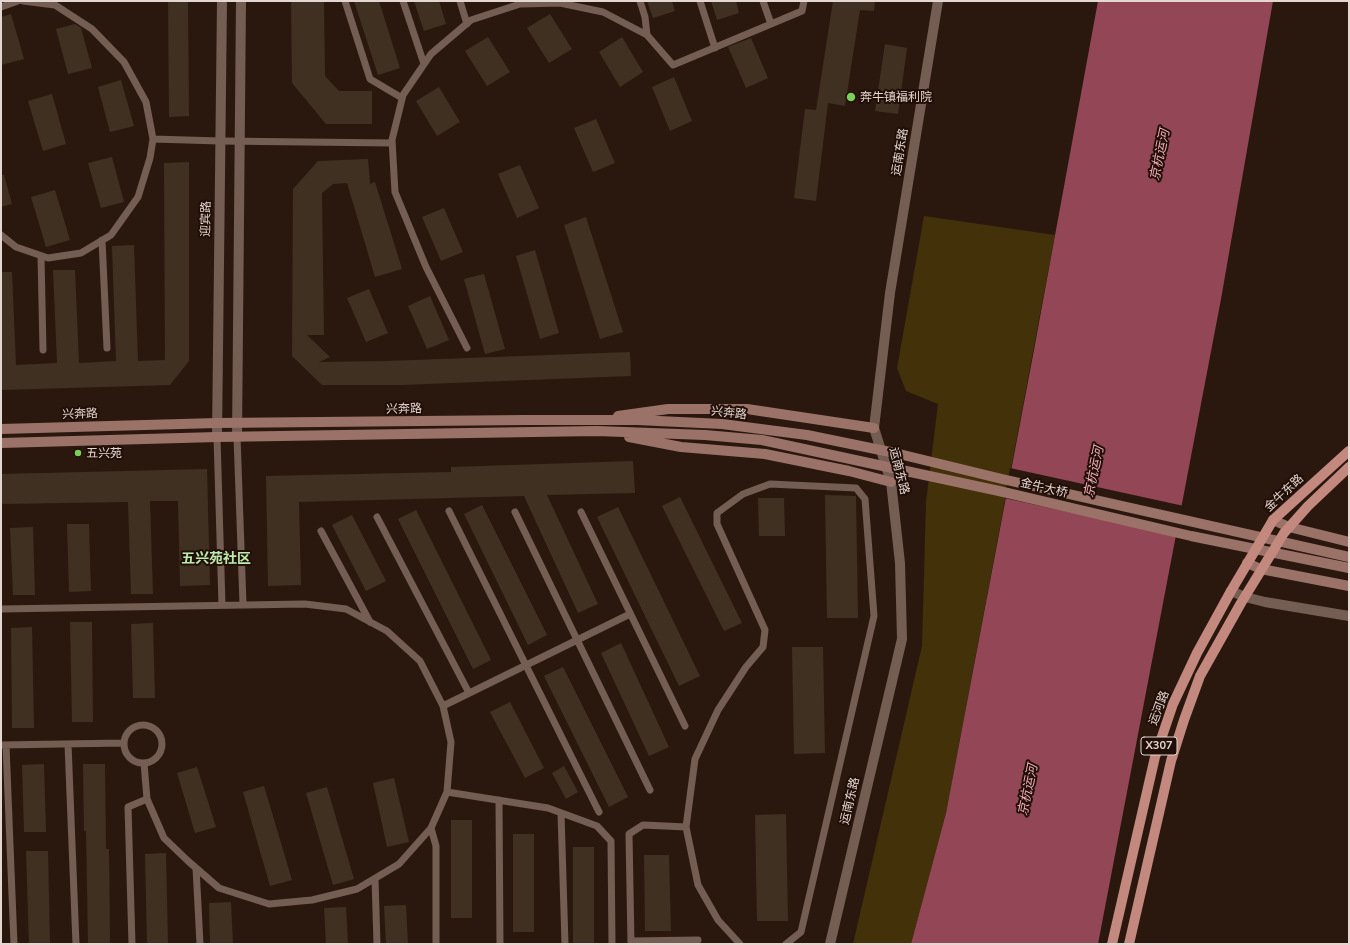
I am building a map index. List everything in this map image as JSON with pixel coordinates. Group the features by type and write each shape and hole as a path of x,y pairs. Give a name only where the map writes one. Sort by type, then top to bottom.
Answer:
{"main road":[{"path":"597,425 626,414 668,409 747,409 874,428"},
{"name":"兴奔路","path":"1,429 217,423 597,425 637,420 722,424 807,435"},
{"path":"1,443 597,425 681,447 765,454 849,471 891,482"},
{"name":"金牛大桥","path":"597,425 762,440 1006,493 1191,536 1349,568"},
{"name":"金牛大桥","path":"807,435 895,453 1025,485 1349,557"},
{"name":"金牛东路","path":"1247,563 1273,520 1349,451"},
{"name":"X307","path":"1128,944 1172,761 1184,720 1200,676 1245,597 1284,533 1349,467"},
{"path":"1273,520 1349,542"},
{"path":"1291,525 1349,536"},
{"path":"1247,563 1349,586"},
{"name":"运河路","path":"1112,944 1155,757 1173,704 1196,653 1247,563"},
{"path":"1263,567 1349,581"}],"street":[{"name":"迎宾路","path":"217,437 222,1"},
{"path":"237,437 241,1"},
{"name":"运南东路","path":"830,944 902,639 900,563 891,482 874,428 890,293 938,1"},
{"path":"1231,591 1245,597 1265,602 1349,616"}],"lane":[{"path":"1,7 18,1"},
{"path":"1,235 16,247 48,258 81,253 111,235 138,198 150,158 152,139 146,102 124,62 92,29 55,5 22,1"},
{"path":"346,1 370,79 402,98"},
{"path":"403,1 424,64"},
{"path":"460,1 467,24"},
{"path":"640,1 645,17 647,35"},
{"path":"700,1 715,48"},
{"path":"763,1 771,24"},
{"path":"467,348 426,267 395,192 392,143 402,98 431,54 471,20 519,2 560,3 577,4 603,12 647,35 673,66 802,11 804,1"},
{"path":"152,139 220,142 392,143"},
{"path":"102,240 107,348"},
{"path":"41,256 43,350"},
{"path":"217,437 222,605"},
{"path":"237,437 243,604"},
{"path":"740,944 718,920 698,884 686,827 695,759 718,710 746,667 763,647 765,630 717,524 717,513 743,494 770,484 856,488 865,499 874,616 801,932 786,944"},
{"path":"449,511 599,812"},
{"path":"515,512 650,790"},
{"path":"581,512 685,726"},
{"path":"377,517 469,693"},
{"path":"321,531 370,622"},
{"path":"1,609 243,604 305,604 346,609 387,631 420,660 443,706 451,742 447,792 431,828 399,864 357,889 312,900 269,904 219,888 164,838 147,799 144,763"},
{"path":"443,706 630,614"},
{"path":"140,725 157,731 160,736 161,748 155,758 144,763 132,759 128,755 124,743 129,731 140,725"},
{"path":"14,944 4,745 124,743"},
{"path":"68,744 76,944"},
{"path":"447,792 548,808 597,826 611,841 612,944"},
{"path":"132,944 128,807 147,799"},
{"path":"499,800 500,944"},
{"path":"561,813 565,944"},
{"path":"686,827 643,825 629,834 631,942 698,940"},
{"path":"431,828 436,846 436,944"},
{"path":"196,868 200,944"},
{"path":"375,879 377,944"}],"shaded area":[{"path":"924,216 1055,235 946,813 911,944 853,944 922,646 926,502 938,404 906,391 897,368"}],"water":[{"name":"京杭运河","path":"1098,1 1273,1 1221,299 1098,944 911,944 946,813 1034,350"}],"pier":[{"path":"1010,468 1184,506 1178,536 1004,498"}],"building":[{"path":"168,1 188,1 189,116 169,117"},
{"path":"291,1 324,1 325,76 339,91 372,91 372,124 326,124 292,83"},
{"path":"354,1 379,1 400,68 378,75"},
{"path":"414,1 439,1 446,24 424,31"},
{"path":"647,1 672,1 675,11 653,18"},
{"path":"711,1 736,1 739,13 717,20"},
{"path":"833,1 875,1 874,11 860,10 845,106 828,103 816,201 794,198 805,109 816,110"},
{"path":"11,14 24,59 1,65 1,17"},
{"path":"550,14 572,49 549,63 527,28"},
{"path":"75,24 81,28 92,68 68,74 56,29"},
{"path":"488,37 510,72 487,86 465,51"},
{"path":"622,37 643,72 620,87 599,52"},
{"path":"751,38 768,78 746,88 728,47"},
{"path":"885,44 907,48 898,114 875,111"},
{"path":"674,77 692,121 670,131 652,87"},
{"path":"121,80 134,126 110,132 98,87"},
{"path":"439,87 460,122 437,136 416,101"},
{"path":"52,94 66,144 43,151 28,101"},
{"path":"596,119 615,163 593,172 574,128"},
{"path":"112,157 124,202 101,208 88,163"},
{"path":"368,159 370,184 375,182 402,269 375,277 347,183 333,184 322,193 324,335 307,335 330,357 319,362 630,352 631,376 402,385 322,385 292,356 293,189 318,161"},
{"path":"189,162 189,361 170,385 1,390 1,272 12,272 16,365 57,363 53,270 75,270 79,363 116,361 112,246 134,245 138,361 165,360 164,163"},
{"path":"520,165 539,208 517,218 498,174"},
{"path":"1,175 4,175 12,204 1,207"},
{"path":"55,190 70,240 46,247 31,197"},
{"path":"444,208 463,252 441,261 422,217"},
{"path":"586,217 623,332 600,339 564,225"},
{"path":"535,250 559,333 540,339 516,256"},
{"path":"484,274 505,349 485,354 464,279"},
{"path":"369,289 388,333 366,342 347,298"},
{"path":"430,296 449,340 427,349 408,306"},
{"path":"633,461 635,493 547,495 598,604 578,613 524,496 299,502 301,585 268,586 266,476 451,472 451,467"},
{"path":"207,469 210,585 180,586 178,501 150,501 153,594 131,594 128,502 1,504 1,474"},
{"path":"825,495 856,496 858,618 827,618"},
{"path":"680,497 742,623 724,631 662,506"},
{"path":"758,498 784,498 785,536 759,536"},
{"path":"482,505 547,635 528,645 464,514"},
{"path":"618,507 700,676 679,686 597,517"},
{"path":"416,510 491,660 473,669 398,519"},
{"path":"352,515 386,581 366,591 332,525"},
{"path":"67,524 89,524 91,591 69,592"},
{"path":"33,527 35,595 13,595 10,528"},
{"path":"70,622 92,622 93,722 72,722"},
{"path":"153,623 155,698 133,698 131,624"},
{"path":"32,627 34,728 12,728 11,628"},
{"path":"621,643 669,747 649,756 601,653"},
{"path":"792,647 823,647 825,753 794,754"},
{"path":"563,667 628,797 609,807 544,676"},
{"path":"510,702 544,768 525,778 490,712"},
{"path":"44,764 46,832 24,832 22,765"},
{"path":"83,764 105,764 106,849 109,849 110,944 88,944"},
{"path":"564,766 578,792 566,799 552,773"},
{"path":"197,767 216,827 195,833 177,773"},
{"path":"394,778 409,842 387,847 373,783"},
{"path":"264,786 292,880 270,886 243,792"},
{"path":"327,787 354,879 333,885 306,793"},
{"path":"786,814 788,921 757,921 755,815"},
{"path":"451,820 472,820 472,918 451,918"},
{"path":"513,834 534,834 534,932 513,932"},
{"path":"573,847 594,847 594,944 573,944"},
{"path":"26,851 48,851 50,944 29,944"},
{"path":"166,853 168,944 147,944 145,854"},
{"path":"644,855 669,855 671,931 645,931"},
{"path":"231,902 233,944 210,944 209,903"},
{"path":"406,905 408,944 386,944 384,906"},
{"path":"346,907 348,944 326,944 324,908"}],"place":[{"name":"奔牛镇福利院","path":"851,97"},
{"name":"五兴苑","path":"78,453"}],"district":[{"name":"五兴苑社区","path":"216,559"}]}
